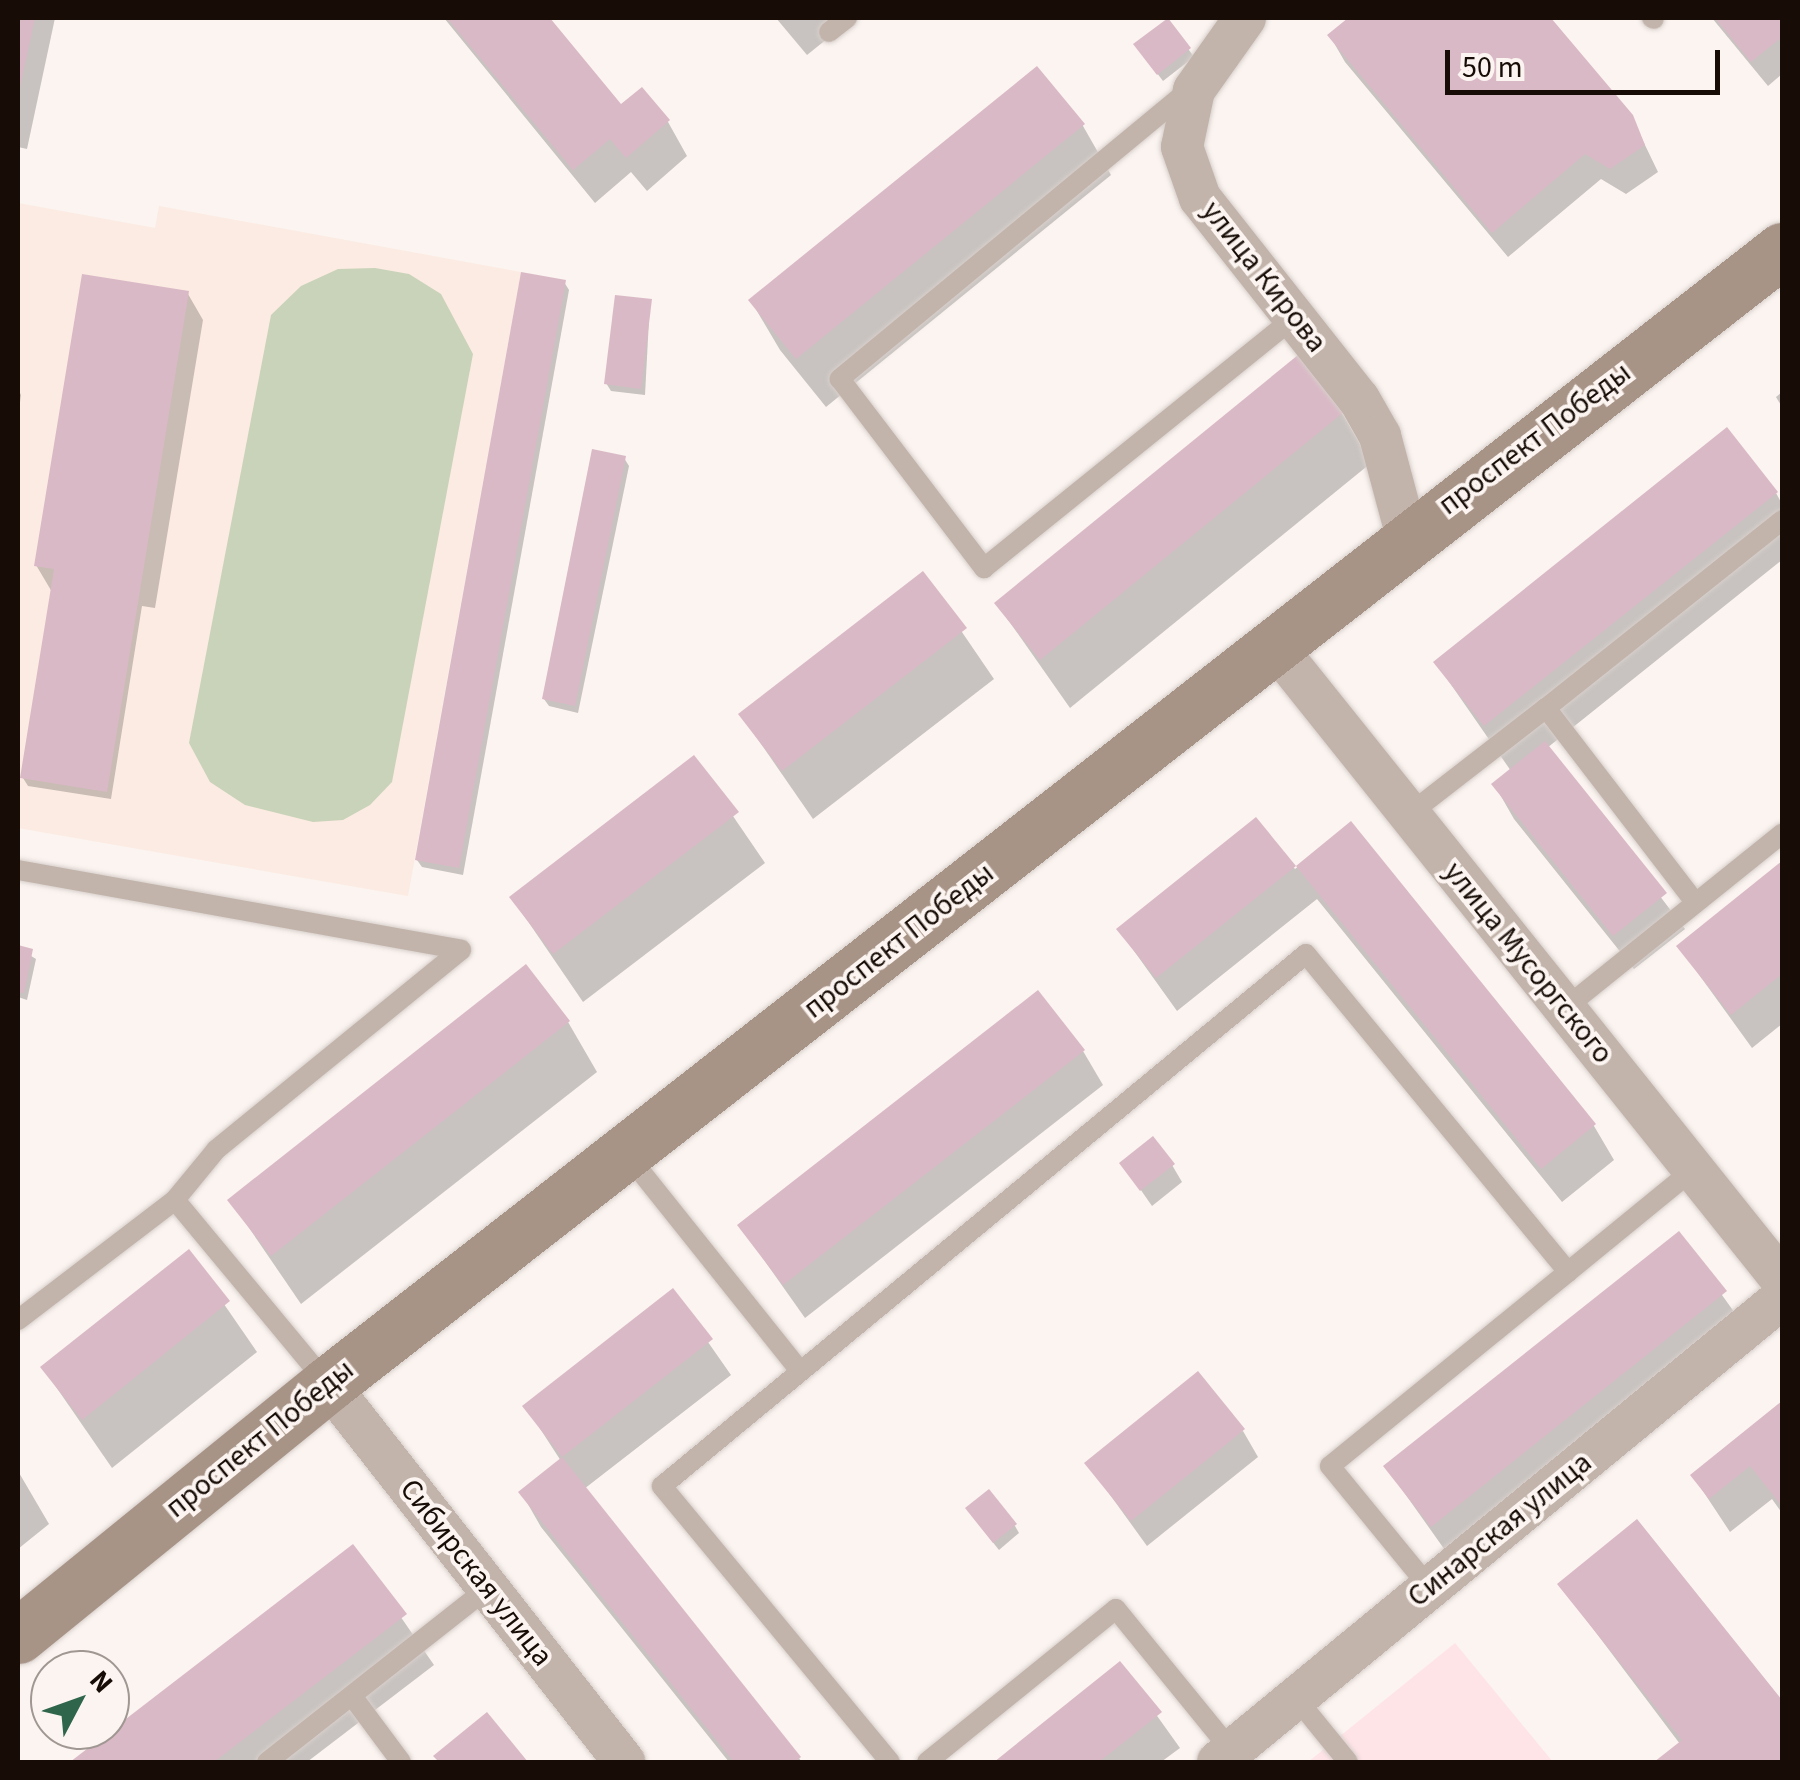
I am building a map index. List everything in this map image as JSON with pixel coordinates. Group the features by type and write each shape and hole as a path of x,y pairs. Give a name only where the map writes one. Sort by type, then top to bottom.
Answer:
{"main road":[{"name":"проспект Победы","path":"18,1636 328,1384 1406,538 1782,250"}],"street":[{"name":"улица Кирова","path":"1228,25 1200,82 1182,147 1200,198 1295,317 1380,436 1406,538"},
{"name":"улица Мусоргского","path":"1274,645 1782,1280"},
{"name":"Синарская улица","path":"1225,1757 1782,1298"},
{"name":"Сибирская улица","path":"328,1384 624,1762"}],"lane":[{"path":"830,32 847,18"},
{"path":"1200,82 840,378 984,568 1295,317"},
{"path":"1408,815 1782,520"},
{"path":"1546,708 1694,901"},
{"path":"1564,1009 1782,834"},
{"path":"18,870 462,950 216,1150 175,1200 18,1320"},
{"path":"890,1762 662,1486 1306,954 1568,1272"},
{"path":"625,1152 800,1371"},
{"path":"1430,1588 1330,1466 1694,1168"},
{"path":"175,1200 328,1384"},
{"path":"267,1762 488,1588"},
{"path":"928,1762 1116,1609 1225,1757"},
{"path":"352,1696 402,1762"},
{"path":"1296,1698 1348,1762"}],"shaded area":[{"path":"18,203 155,228 159,206 521,272 408,896 18,828"},
{"path":"1455,1643 1553,1762 1308,1762"}],"green space":[{"path":"375,268 409,274 441,294 473,354 392,782 370,805 343,820 313,822 245,805 210,782 189,743 271,315 301,286 338,269"}],"building":[{"path":"18,18 35,18 19,92 18,92"},
{"path":"447,18 550,18 621,104 642,87 670,120 626,158 610,139 573,170"},
{"path":"1168,18 1191,48 1157,75 1133,44"},
{"path":"1348,18 1551,18 1633,115 1645,145 1610,169 1585,154 1492,233 1327,35"},
{"path":"1715,18 1782,18 1782,37 1751,62"},
{"path":"1037,66 1085,124 796,359 748,300"},
{"path":"521,272 566,280 459,868 415,860"},
{"path":"82,274 189,291 107,792 20,778 54,569 34,566"},
{"path":"615,295 652,299 641,389 604,384"},
{"path":"1298,355 1344,412 1040,660 994,603"},
{"path":"1727,427 1778,492 1484,726 1433,662"},
{"path":"592,449 626,456 575,706 542,699"},
{"path":"923,571 967,628 782,771 738,714"},
{"path":"1545,741 1667,893 1613,936 1491,784"},
{"path":"694,755 739,812 553,954 509,897"},
{"path":"1256,817 1296,866 1156,978 1116,929"},
{"path":"1351,821 1596,1124 1541,1169 1296,866"},
{"path":"1782,861 1782,974 1731,1015 1676,946"},
{"path":"18,945 33,949 24,993 18,992"},
{"path":"526,964 570,1021 271,1256 227,1200"},
{"path":"1038,990 1085,1050 783,1285 737,1225"},
{"path":"1153,1136 1175,1164 1140,1191 1119,1163"},
{"path":"1679,1231 1727,1291 1431,1527 1383,1466"},
{"path":"189,1249 230,1301 82,1420 40,1367"},
{"path":"673,1288 713,1339 562,1457 522,1406"},
{"path":"1198,1371 1245,1429 1131,1521 1084,1463"},
{"path":"1782,1401 1782,1506 1750,1466 1709,1499 1690,1475"},
{"path":"562,1457 801,1757 795,1762 734,1762 518,1492"},
{"path":"989,1489 1017,1524 993,1543 965,1508"},
{"path":"1637,1519 1782,1700 1782,1762 1654,1762 1682,1740 1557,1584"},
{"path":"353,1544 407,1614 214,1762 70,1762 86,1750 130,1750 130,1716"},
{"path":"1120,1661 1162,1712 1099,1762 994,1762"},
{"path":"487,1712 528,1762 439,1762 433,1756"}]}
